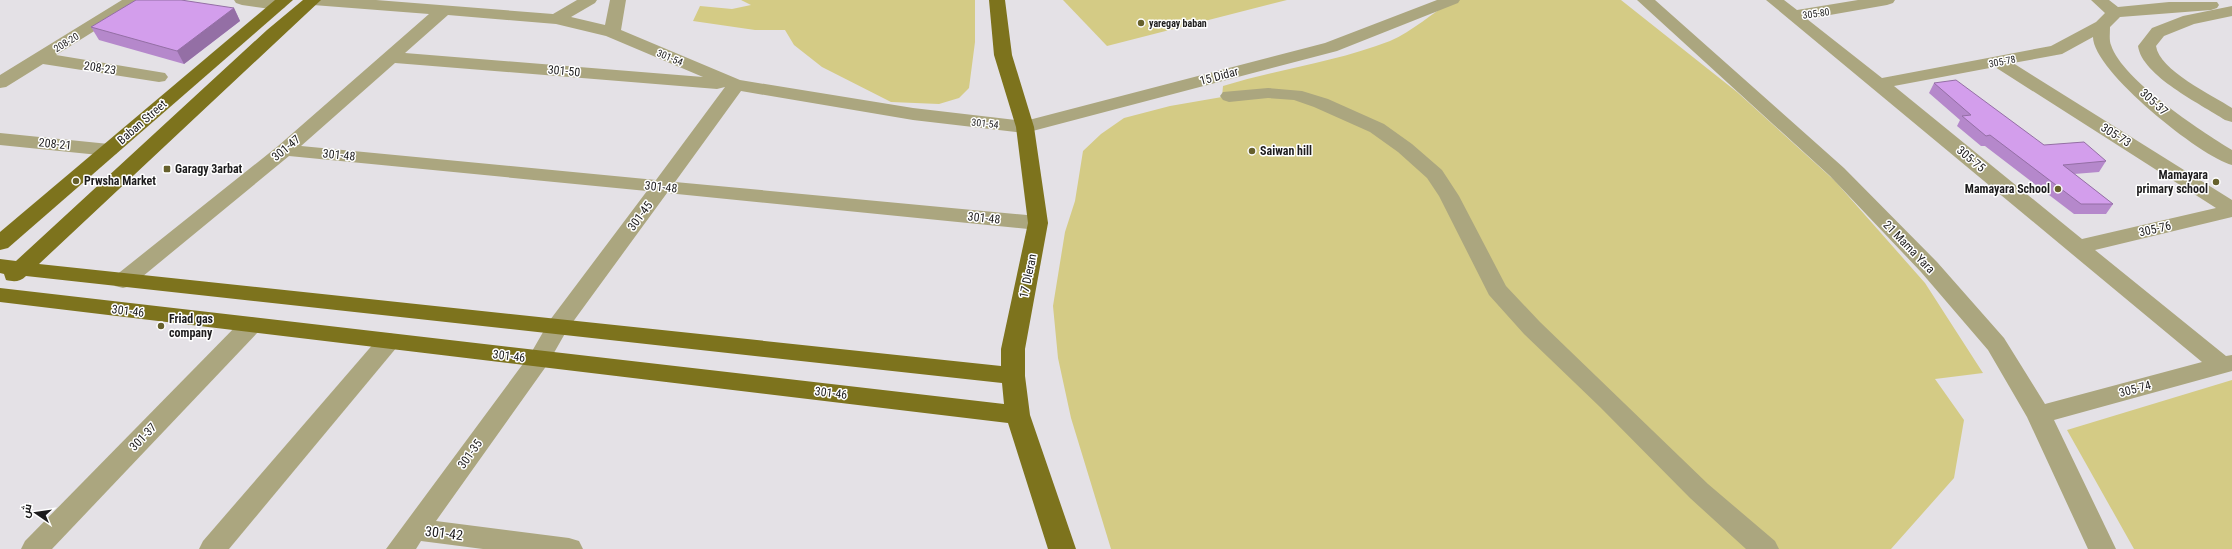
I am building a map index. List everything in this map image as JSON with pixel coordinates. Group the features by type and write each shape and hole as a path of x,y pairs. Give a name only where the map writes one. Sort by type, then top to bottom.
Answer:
{"main road":[{"path":"0,288 11,267 313,0"},
{"name":"17 Dleran","path":"997,0 1003,55 1025,127 1038,223 1013,349 1013,376 1018,415 1062,549"},
{"name":"Baban Street","path":"0,243 281,3"},
{"path":"11,267 123,281 558,326 1013,376"},
{"name":"301-46","path":"0,296 1018,415"}],"street":[{"name":"208-20","path":"0,83 132,0"},
{"path":"242,0 281,3"},
{"name":"301-54","path":"313,0 445,9 556,19 612,32 736,85 913,114 1025,127"},
{"path":"556,19 589,0"},
{"path":"612,32 618,0"},
{"name":"15 Didar","path":"1411,17 1428,0"},
{"name":"15 Didar","path":"1025,127 1331,47 1452,0"},
{"name":"21 Mama Yara","path":"1645,0 1837,172 1929,267 1996,344 2039,415 2102,549"},
{"name":"305-75","path":"1774,0 2078,247 2227,364"},
{"name":"305-80","path":"1793,16 1887,0"},
{"path":"2099,0 2115,12 2203,3 2232,4"},
{"name":"301-47","path":"123,281 285,150 445,9"},
{"path":"2229,112 2160,70 2148,54 2147,46 2158,32 2189,20 2232,11"},
{"name":"305-78","path":"1878,84 2056,50 2102,26 2115,12"},
{"name":"305-37","path":"2102,26 2102,44 2116,67 2162,111 2232,158"},
{"name":"301-50","path":"391,57 736,85"},
{"name":"208-23","path":"40,58 159,77"},
{"name":"305-73","path":"1999,62 2232,210"},
{"name":"301-45","path":"539,359 558,326 736,85"},
{"path":"1230,96 1268,93 1296,95 1341,110 1377,128 1406,148 1435,174 1449,196 1497,290 1532,328 1609,401 1699,491 1765,549"},
{"name":"208-21","path":"0,139 109,150"},
{"name":"301-48","path":"285,150 1038,223"},
{"name":"305-76","path":"2078,247 2232,210"},
{"name":"301-37","path":"35,549 251,325"},
{"path":"213,549 389,341"},
{"name":"301-35","path":"407,539 539,359"},
{"name":"305-74","path":"2039,415 2227,364"},
{"name":"301-42","path":"407,539 569,549"}],"shaded area":[{"path":"741,0 975,0 975,42 969,88 959,98 939,104 891,102 822,67 794,45 785,30 755,30 693,21 700,6 732,9 751,5"},
{"name":"yaregay baban","path":"1063,0 1287,0 1107,46"},
{"path":"1454,0 1621,0 1737,92 1835,181 1925,283 1983,373 1935,379 1964,420 1954,478 1891,549 1111,549 1071,418 1058,358 1053,306 1065,232 1075,201 1083,151 1101,134 1124,118 1170,106 1222,97 1223,86 1328,60 1390,41 1407,32"},
{"path":"2232,380 2232,549 2134,549 2067,430"}],"building":[{"path":"136,0 181,0 234,8 177,51 91,27"},
{"path":"1956,80 2044,145 2084,142 2106,161 2063,165 2113,204 2081,204 1990,135 1986,136 1962,116 1971,115 1934,83"}],"place":[{"name":"yaregay baban","path":"1141,23"},
{"name":"Saiwan hill","path":"1252,151"},
{"name":"Garagy 3arbat","path":"167,169"},
{"name":"Prwsha Market","path":"76,181"},
{"name":"Mamayara primary school","path":"2216,182"},
{"name":"Mamayara School","path":"2058,189"},
{"name":"Friad gas company","path":"161,326"}]}
